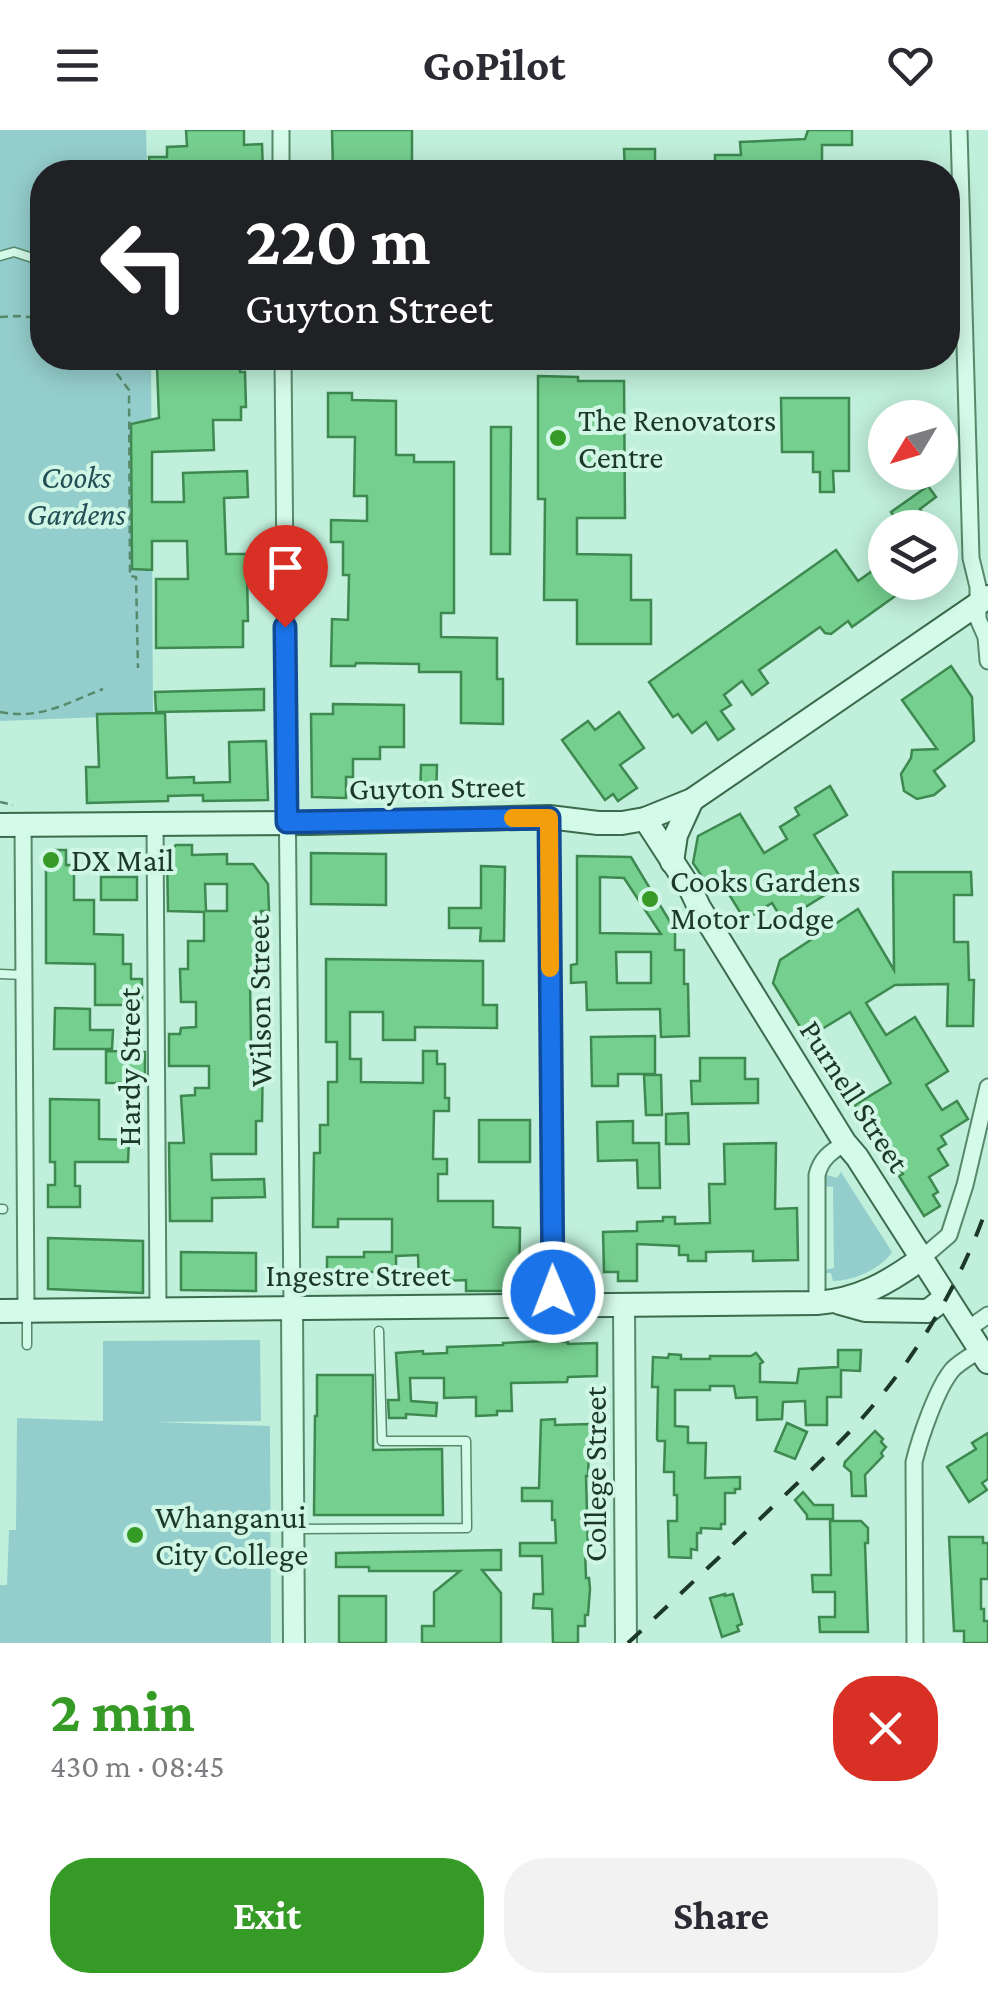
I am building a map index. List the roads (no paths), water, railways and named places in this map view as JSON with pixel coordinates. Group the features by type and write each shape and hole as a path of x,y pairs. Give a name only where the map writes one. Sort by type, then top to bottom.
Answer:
{"main road":[{"name":"Guyton Street","path":"7,814 155,823 645,820 692,800 986,599"},
{"path":"672,862 676,835 692,800"},
{"name":"Purnell Street","path":"645,820 844,1144 857,1157 979,1347"},
{"name":"Ingestre Street","path":"0,1311 827,1302 855,1298 878,1288 921,1259"},
{"name":"Ingestre Street","path":"827,1302 865,1310 928,1310 946,1297"}],"street":[{"path":"281,130 281,160"},
{"path":"959,130 960,160"},
{"path":"960,164 972,558 978,587 986,599 978,619 986,638 988,661"},
{"path":"960,333 965,333"},
{"name":"Wilson Street","path":"283,370 294,1643"},
{"path":"7,814 24,974 26,1311"},
{"path":"549,818 553,1306"},
{"name":"Hardy Street","path":"155,823 158,1310"},
{"path":"921,1259 949,1235 965,1186 988,1086"},
{"path":"827,1302 815,1192 819,1164 844,1144"},
{"name":"College Street","path":"624,1306 626,1643"},
{"path":"915,1643 914,1462 947,1377 979,1347 988,1315"}],"lane":[{"path":"0,256 14,252 30,257"},
{"path":"1,973 24,974"},
{"path":"26,1311 27,1344"},
{"path":"293,1529 467,1528 466,1442 382,1441 375,1354 379,1331"}],"railway":[{"path":"628,1643 821,1461 876,1402 915,1350 949,1294 988,1204"}],"place":[{"name":"The Renovators Centre","path":"558,438"},
{"name":"DX Mail","path":"51,860"},
{"name":"Cooks Gardens Motor Lodge","path":"650,899"},
{"name":"Whanganui City College","path":"135,1535"}],"park label":[{"name":"Cooks Gardens","path":"76,496"}]}
